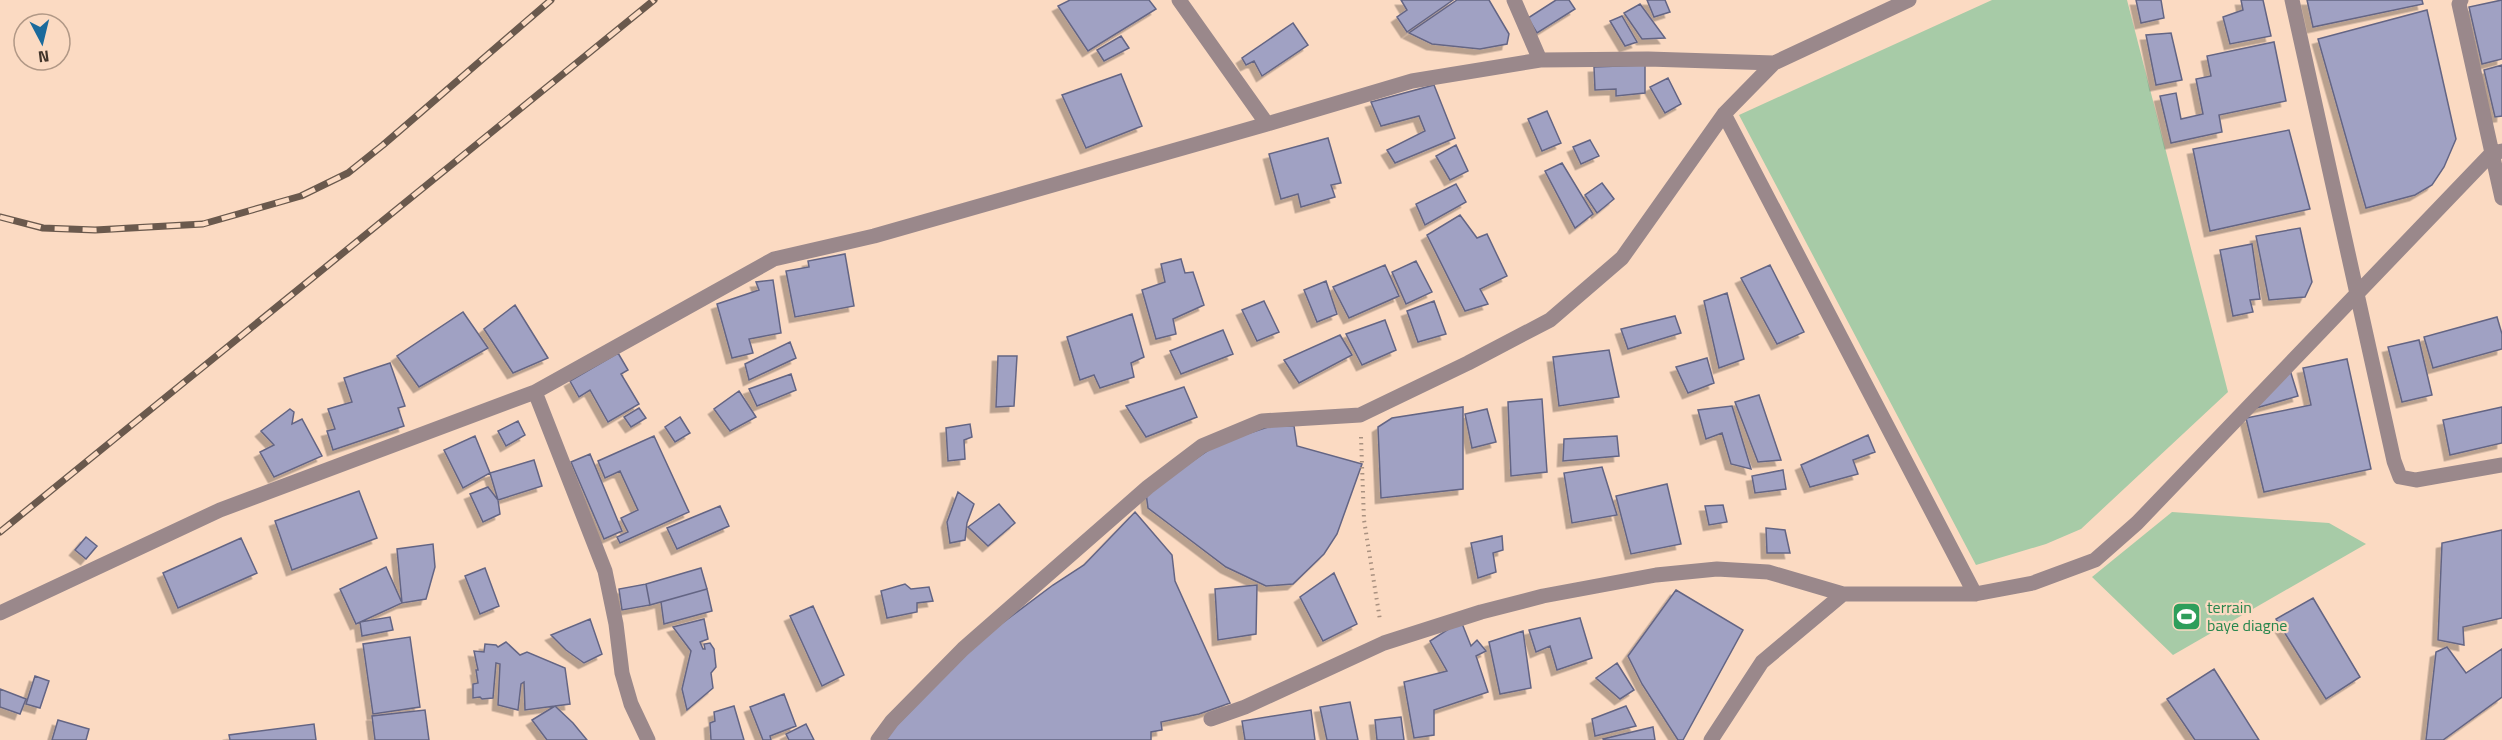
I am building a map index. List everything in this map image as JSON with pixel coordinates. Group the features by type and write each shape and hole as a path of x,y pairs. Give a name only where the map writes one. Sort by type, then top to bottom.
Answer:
{"street":[{"path":"1179,0 1266,124"},
{"path":"1514,0 1540,60"},
{"path":"2292,0 2356,295 2394,461 2400,477 2416,480 2502,465"},
{"path":"2459,1 2497,152 2502,198"},
{"path":"878,740 892,721 963,649 1148,487 1202,446 1262,421 1360,416 1551,320 1622,258 1724,114 1774,63 1898,2"},
{"path":"0,613 220,510 535,393 774,259 874,236 1412,81 1540,60 1648,59 1774,63"},
{"path":"1724,114 1975,594"},
{"path":"1211,719 1245,707 1384,643 1481,612 1543,596 1656,575 1717,569 1768,572 1843,594 1975,594 2033,583 2095,560 2137,523 2497,152"},
{"path":"535,393 605,571 616,624 622,673 631,704 648,740"},
{"path":"1711,740 1762,662 1843,594"}],"path":[{"path":"1360,416 1364,520 1384,643"}],"green space":[{"path":"1992,0 2127,0 2228,392 2081,529 2046,544 1976,565 1739,115"},
{"name":"terrain baye diagne","path":"2172,512 2329,523 2366,544 2173,655 2092,577"}],"building":[{"path":"1070,0 1149,0 1156,9 1088,51 1058,6"},
{"path":"1401,0 1453,0 1407,32 1397,17 1407,10"},
{"path":"1457,0 1489,0 1509,34 1507,44 1480,49 1432,44 1409,33"},
{"path":"1556,0 1569,0 1575,9 1537,33 1528,18"},
{"path":"1647,0 1665,0 1670,12 1654,17"},
{"path":"2136,0 2161,0 2164,18 2141,23"},
{"path":"2241,0 2263,0 2271,36 2230,44 2223,17 2243,10"},
{"path":"2307,0 2422,0 2423,4 2313,27"},
{"path":"2502,0 2502,59 2482,64 2469,7"},
{"path":"1640,4 1665,38 1642,39 1624,13"},
{"path":"2427,10 2456,139 2444,167 2432,185 2415,195 2366,208 2318,39"},
{"path":"1622,16 1637,42 1625,46 1610,21"},
{"path":"1293,23 1308,45 1262,76 1254,61 1246,65 1242,58"},
{"path":"2171,33 2182,80 2156,85 2146,35"},
{"path":"1121,36 1129,48 1104,61 1097,50"},
{"path":"2274,42 2286,101 2219,115 2222,132 2171,143 2160,96 2176,93 2181,119 2203,114 2196,79 2211,76 2207,56"},
{"path":"1645,65 1645,93 1616,96 1616,89 1595,90 1594,67"},
{"path":"2502,65 2502,116 2495,117 2484,70"},
{"path":"1121,74 1142,126 1086,148 1062,95"},
{"path":"1668,78 1681,104 1665,113 1650,87"},
{"path":"1434,85 1455,138 1395,163 1387,150 1425,131 1419,116 1381,126 1371,102"},
{"path":"1547,111 1561,143 1542,151 1528,119"},
{"path":"2289,130 2310,209 2210,231 2193,149"},
{"path":"1328,138 1341,183 1331,185 1335,197 1301,207 1298,194 1281,199 1269,154"},
{"path":"1590,140 1599,156 1581,164 1573,147"},
{"path":"1456,145 1468,171 1450,180 1436,156"},
{"path":"1562,163 1593,214 1575,228 1545,171"},
{"path":"1602,183 1614,199 1597,213 1585,195"},
{"path":"1456,184 1466,202 1425,225 1416,204"},
{"path":"1460,215 1477,238 1487,234 1507,276 1480,289 1488,304 1465,311 1427,235"},
{"path":"2300,228 2312,282 2305,297 2269,300 2256,236"},
{"path":"2252,244 2260,299 2250,300 2253,312 2233,316 2220,250"},
{"path":"845,254 854,306 795,317 786,271 809,267 808,261"},
{"path":"1181,259 1185,273 1193,272 1204,305 1173,319 1176,334 1156,339 1142,290 1165,282 1161,264"},
{"path":"1416,261 1432,292 1406,304 1392,272"},
{"path":"1385,265 1399,296 1349,318 1333,287"},
{"path":"1770,265 1804,332 1777,344 1741,278"},
{"path":"773,280 781,333 749,339 753,353 732,358 717,304 759,290 756,282"},
{"path":"1326,281 1337,314 1317,322 1304,290"},
{"path":"1727,293 1744,359 1719,368 1704,301"},
{"path":"1264,301 1279,332 1257,341 1242,310"},
{"path":"1434,301 1446,334 1418,342 1407,311"},
{"path":"515,305 548,358 513,373 484,329"},
{"path":"463,312 488,348 419,387 397,356"},
{"path":"1132,314 1144,357 1131,363 1134,377 1100,388 1094,375 1080,380 1067,337"},
{"path":"1675,316 1681,333 1628,349 1621,329"},
{"path":"2497,317 2502,334 2502,349 2433,368 2424,337"},
{"path":"1385,320 1396,350 1362,365 1346,334"},
{"path":"1223,330 1233,354 1181,374 1170,351"},
{"path":"1340,335 1352,355 1299,383 1284,360"},
{"path":"2419,340 2432,395 2402,402 2388,347"},
{"path":"790,342 796,358 749,380 745,364"},
{"path":"1609,350 1619,397 1559,406 1553,357"},
{"path":"618,353 628,370 621,374 639,404 608,422 590,390 579,397 570,381"},
{"path":"998,356 1017,356 1014,406 996,407"},
{"path":"1707,358 1714,383 1688,393 1676,367"},
{"path":"2347,359 2371,469 2264,492 2246,418 2311,405 2303,368"},
{"path":"390,363 405,406 398,408 404,426 333,450 327,431 335,429 328,409 352,402 344,378"},
{"path":"2290,370 2298,396 2256,408"},
{"path":"791,374 796,390 757,406 749,389"},
{"path":"1184,387 1197,417 1146,437 1126,406"},
{"path":"739,391 756,417 730,431 714,409"},
{"path":"1759,395 1781,460 1758,462 1735,402"},
{"path":"1542,399 1547,472 1511,476 1508,402"},
{"path":"1732,406 1751,469 1731,464 1722,433 1706,439 1698,410"},
{"path":"1463,407 1463,489 1381,498 1378,427 1392,418"},
{"path":"2502,407 2502,443 2450,455 2443,420"},
{"path":"639,408 646,418 631,427 624,417"},
{"path":"290,409 294,412 292,424 302,419 322,456 274,477 260,452 274,445 261,431"},
{"path":"1487,409 1496,442 1472,448 1465,414"},
{"path":"680,417 690,433 675,442 665,427"},
{"path":"518,421 525,435 506,446 498,431"},
{"path":"970,424 972,437 964,440 965,459 948,461 946,428"},
{"path":"1271,426 1294,426 1297,446 1362,464 1337,534 1324,554 1293,584 1266,586 1226,567 1148,508 1146,493 1219,443"},
{"path":"1868,435 1875,452 1853,460 1858,474 1810,487 1801,465"},
{"path":"475,436 490,473 463,488 444,450"},
{"path":"654,436 689,512 620,543 617,537 628,532 621,518 638,510 620,471 605,478 598,461"},
{"path":"1617,436 1619,456 1563,461 1564,439"},
{"path":"590,454 622,531 604,539 571,462"},
{"path":"534,460 542,486 498,500 490,473"},
{"path":"1602,467 1617,515 1572,523 1564,473"},
{"path":"1783,470 1786,489 1755,493 1752,476"},
{"path":"1667,484 1681,544 1631,554 1616,496"},
{"path":"488,487 498,500 500,514 483,522 470,494"},
{"path":"359,491 377,538 292,570 275,521"},
{"path":"958,492 974,504 967,523 965,540 950,543 947,522"},
{"path":"999,504 1015,523 988,546 968,527"},
{"path":"1723,505 1727,522 1709,525 1705,506"},
{"path":"720,506 729,526 677,549 667,528"},
{"path":"1135,512 1172,555 1175,581 1230,703 1199,714 1161,722 1162,730 1151,732 1151,740 882,740 981,639 1053,585 1084,565"},
{"path":"1766,528 1785,530 1790,553 1767,553"},
{"path":"2502,530 2502,618 2463,627 2464,645 2438,640 2442,543"},
{"path":"1502,536 1503,550 1493,553 1496,572 1478,578 1471,543"},
{"path":"86,537 97,546 86,559 75,550"},
{"path":"241,538 257,573 178,608 163,573"},
{"path":"433,544 435,567 426,599 402,603 397,549"},
{"path":"386,567 402,603 356,624 340,589"},
{"path":"485,568 499,606 480,614 465,576"},
{"path":"701,568 707,589 650,605 646,584"},
{"path":"1334,573 1357,624 1323,641 1300,597"},
{"path":"646,584 650,605 622,610 619,589"},
{"path":"905,584 911,589 929,587 933,601 917,603 917,612 887,618 881,591"},
{"path":"1257,585 1256,634 1218,640 1215,589"},
{"path":"707,589 712,611 664,624 661,602"},
{"path":"1676,590 1743,630 1683,740 1678,740 1642,684 1628,656"},
{"path":"2313,598 2360,677 2326,699 2276,619"},
{"path":"813,606 844,675 822,686 790,616"},
{"path":"390,617 393,630 362,636 360,622"},
{"path":"1580,618 1592,658 1557,670 1550,646 1536,652 1529,630"},
{"path":"590,619 602,654 584,663 551,635"},
{"path":"704,619 708,639 700,642 703,649 705,649 704,644 710,643 714,649 716,667 711,673 713,688 687,710 682,689 691,651 673,627"},
{"path":"1461,621 1471,646 1477,640 1486,651 1476,656 1488,692 1434,710 1434,735 1414,738 1404,682 1447,671 1430,641"},
{"path":"1523,631 1531,688 1500,694 1489,642"},
{"path":"410,637 420,707 373,714 363,644"},
{"path":"506,642 520,655 527,652 565,668 570,704 525,710 524,682 521,684 518,710 498,705 500,664 496,663 493,698 473,698 473,684 478,683 474,651 484,652 485,644 498,647"},
{"path":"2447,647 2466,673 2502,649 2502,697 2443,740 2426,740 2436,652"},
{"path":"1617,663 1634,690 1620,699 1596,678"},
{"path":"2214,669 2259,740 2195,740 2167,699"},
{"path":"35,676 49,681 40,708 26,704"},
{"path":"0,689 26,699 20,714 0,707"},
{"path":"784,694 796,726 770,736 771,740 763,740 750,707"},
{"path":"1350,702 1358,740 1327,740 1320,707"},
{"path":"555,706 587,740 547,740 532,720"},
{"path":"734,706 744,740 711,740 710,723 715,721 714,712"},
{"path":"1626,706 1636,726 1595,736 1592,719"},
{"path":"425,710 429,740 375,740 372,716"},
{"path":"1311,710 1315,740 1245,740 1242,721"},
{"path":"1401,717 1404,740 1377,740 1375,720"},
{"path":"58,720 89,729 86,740 52,740"},
{"path":"314,724 316,740 230,740 229,735"},
{"path":"806,724 814,740 789,740 786,734"},
{"path":"1653,727 1655,740 1603,739"}],"railway":[{"path":"0,217 43,228 95,230 203,224 301,196 348,173 551,0"},
{"path":"0,532 654,0"}],"place":[{"name":"terrain baye diagne","path":"2186,616"}]}
